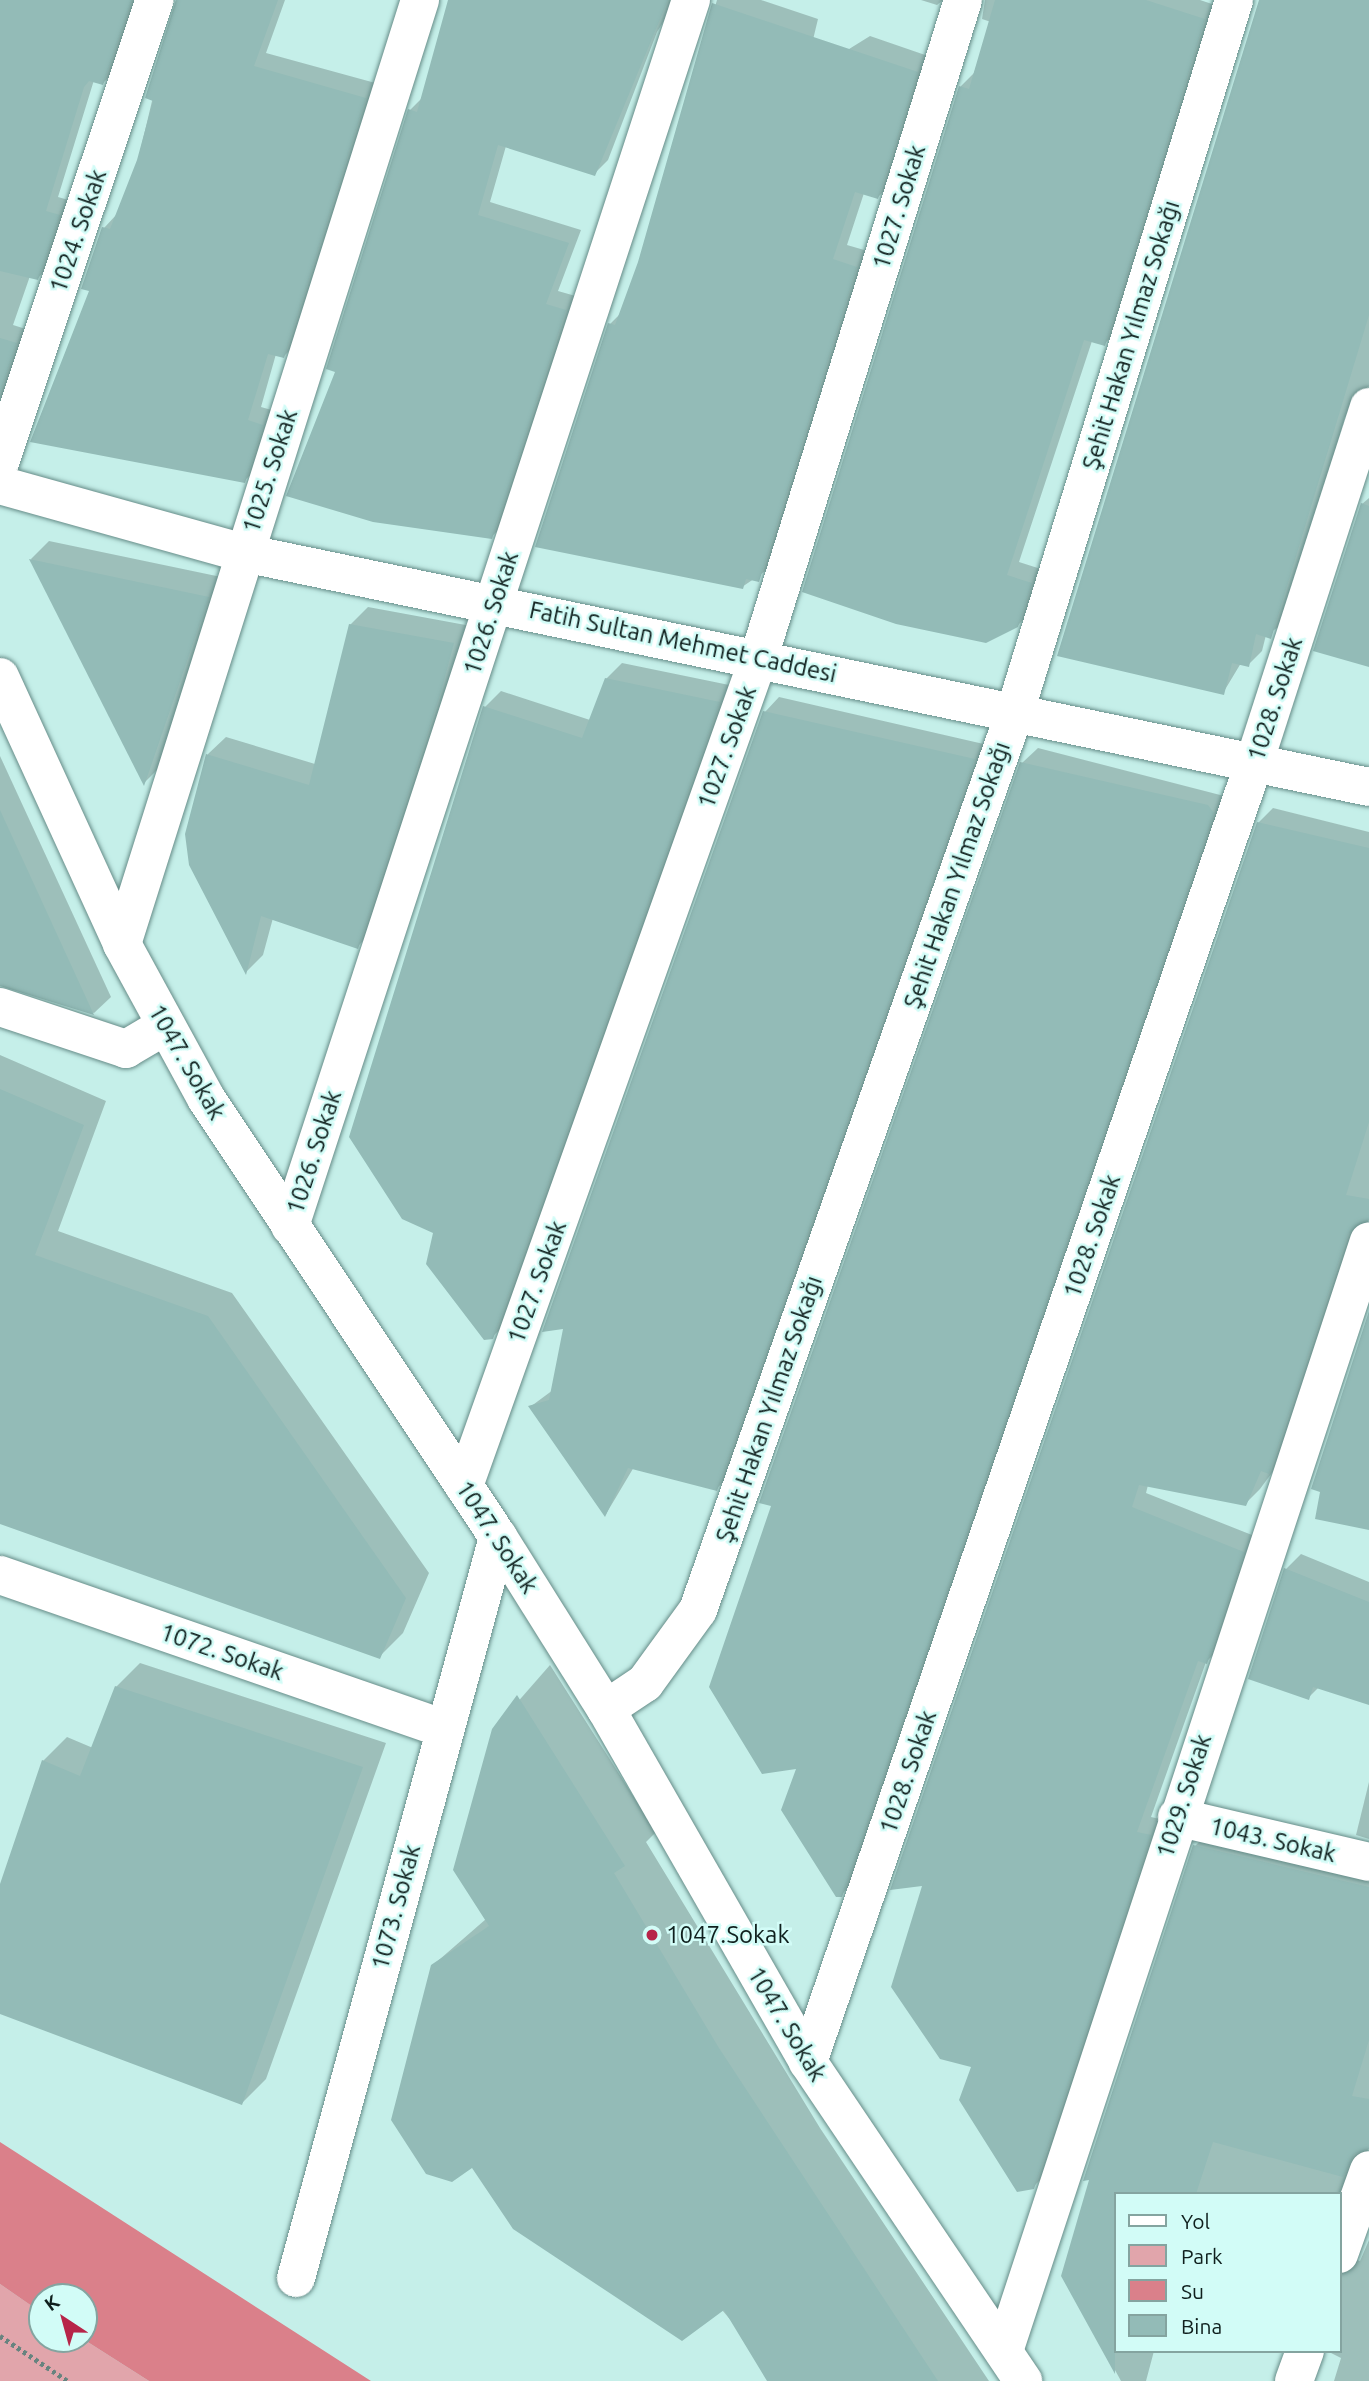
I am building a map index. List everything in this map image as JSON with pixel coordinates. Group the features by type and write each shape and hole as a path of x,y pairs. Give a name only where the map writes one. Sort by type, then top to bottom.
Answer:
{"street":[{"name":"1024. Sokak","path":"0,461 155,0"},
{"name":"1025. Sokak","path":"122,944 420,0"},
{"name":"1026. Sokak","path":"290,1226 691,0"},
{"name":"1027. Sokak","path":"464,1486 759,657 963,0"},
{"name":"Şehit Hakan Yılmaz Sokağı","path":"606,1709 645,1683 698,1611 1015,712 1234,0"},
{"name":"1028. Sokak","path":"808,2062 1255,760 1369,407"},
{"name":"Fatih Sultan Mehmet Caddesi","path":"0,485 244,553 1255,760 1369,787"},
{"name":"1047. Sokak","path":"0,677 122,944 165,1026 290,1226 498,1536 606,1709 808,2062 1013,2366"},
{"path":"0,1007 126,1049 165,1026"},
{"name":"1029. Sokak","path":"1013,2366 1177,1817 1369,1241"},
{"name":"1073. Sokak","path":"296,2278 498,1536"},
{"name":"1072. Sokak","path":"0,1575 444,1729"},
{"name":"1043. Sokak","path":"1177,1817 1369,1862"},
{"path":"1341,2248 1369,2170"},
{"path":"1294,2381 1304,2353"}],"path":[{"path":"0,2336 68,2381"}],"green space":[{"path":"0,2284 28,2303 28,2353 98,2353 98,2349 149,2381 0,2381"}],"water":[{"path":"0,2142 371,2381 149,2381 98,2349 98,2283 28,2283 28,2303 0,2284"}],"building":[{"path":"0,0 132,0 103,85 89,81 84,87 46,211 60,215 38,280 0,271"},
{"path":"176,0 278,0 254,66 366,98 284,358 268,354 248,420 263,425 245,483 30,442 89,291 81,289 102,227 110,229 137,160 153,101 145,98"},
{"path":"448,0 668,0 595,176 498,145 478,215 569,243 546,304 566,310 492,539 373,522 286,496 335,372 326,369 408,109 417,112"},
{"path":"995,0 1146,0 1205,19 1105,346 1084,340 1007,575 1032,583 1018,627 986,643 896,624 802,592 959,86 969,89"},
{"path":"1259,0 1369,0 1369,315 1271,639 1256,634 1249,667 1232,663 1224,695 1057,656"},
{"path":"712,3 918,72 878,199 855,192 833,259 857,267 759,582 746,579 743,589 535,547 608,323 615,325 638,262"},
{"path":"0,338 17,343 0,393"},
{"path":"1361,503 1369,506 1369,667 1313,651"},
{"path":"29,559 209,597 144,786"},
{"path":"349,624 454,643 441,692 358,949 261,916 246,975 189,865 185,834 206,754 309,785"},
{"path":"605,678 720,702 493,1339 484,1340 426,1264 433,1233 402,1219 349,1137 483,706 582,738"},
{"path":"763,711 975,759 717,1491 628,1468 605,1517 528,1406 549,1400 563,1329 542,1332"},
{"path":"1020,762 1208,805 1214,813 842,1897 836,1897 781,1810 796,1769 762,1774 709,1687 771,1506 759,1503"},
{"path":"0,810 94,1015 0,986"},
{"path":"1257,822 1369,848 1369,1122 1346,1195 1369,1199 1369,1220 1348,1234 1269,1474 1261,1471 1246,1506 1139,1485 1132,1507 1244,1552 1207,1664 1198,1661 1137,1832 1151,1835 1034,2189 1017,2192 959,2100 971,2067 940,2059 891,1987 922,1886 890,1890"},
{"path":"0,1089 84,1125 35,1255 208,1316 406,1598 380,1659 0,1524"},
{"path":"1369,1311 1369,1530 1315,1519 1320,1492 1311,1489"},
{"path":"1284,1568 1369,1602 1369,1705 1313,1687 1309,1700 1248,1679"},
{"path":"115,1686 363,1767 242,2105 0,2014 0,1884 42,1760 80,1776"},
{"path":"517,1695 625,1866 614,1873 719,2048 938,2381 767,2381 724,2310 682,2341 513,2229 472,2168 452,2182 426,2174 391,2120 431,1965 489,1926 453,1870 492,1729"},
{"path":"1193,1845 1369,1887 1369,2040 1352,2096 1369,2099 1369,2149 1354,2154 1343,2177 1213,2142 1197,2192 1114,2192 1115,2374 1061,2276 1089,2180 1083,2181"}],"place":[{"name":"1047.Sokak","path":"652,1935"}]}
